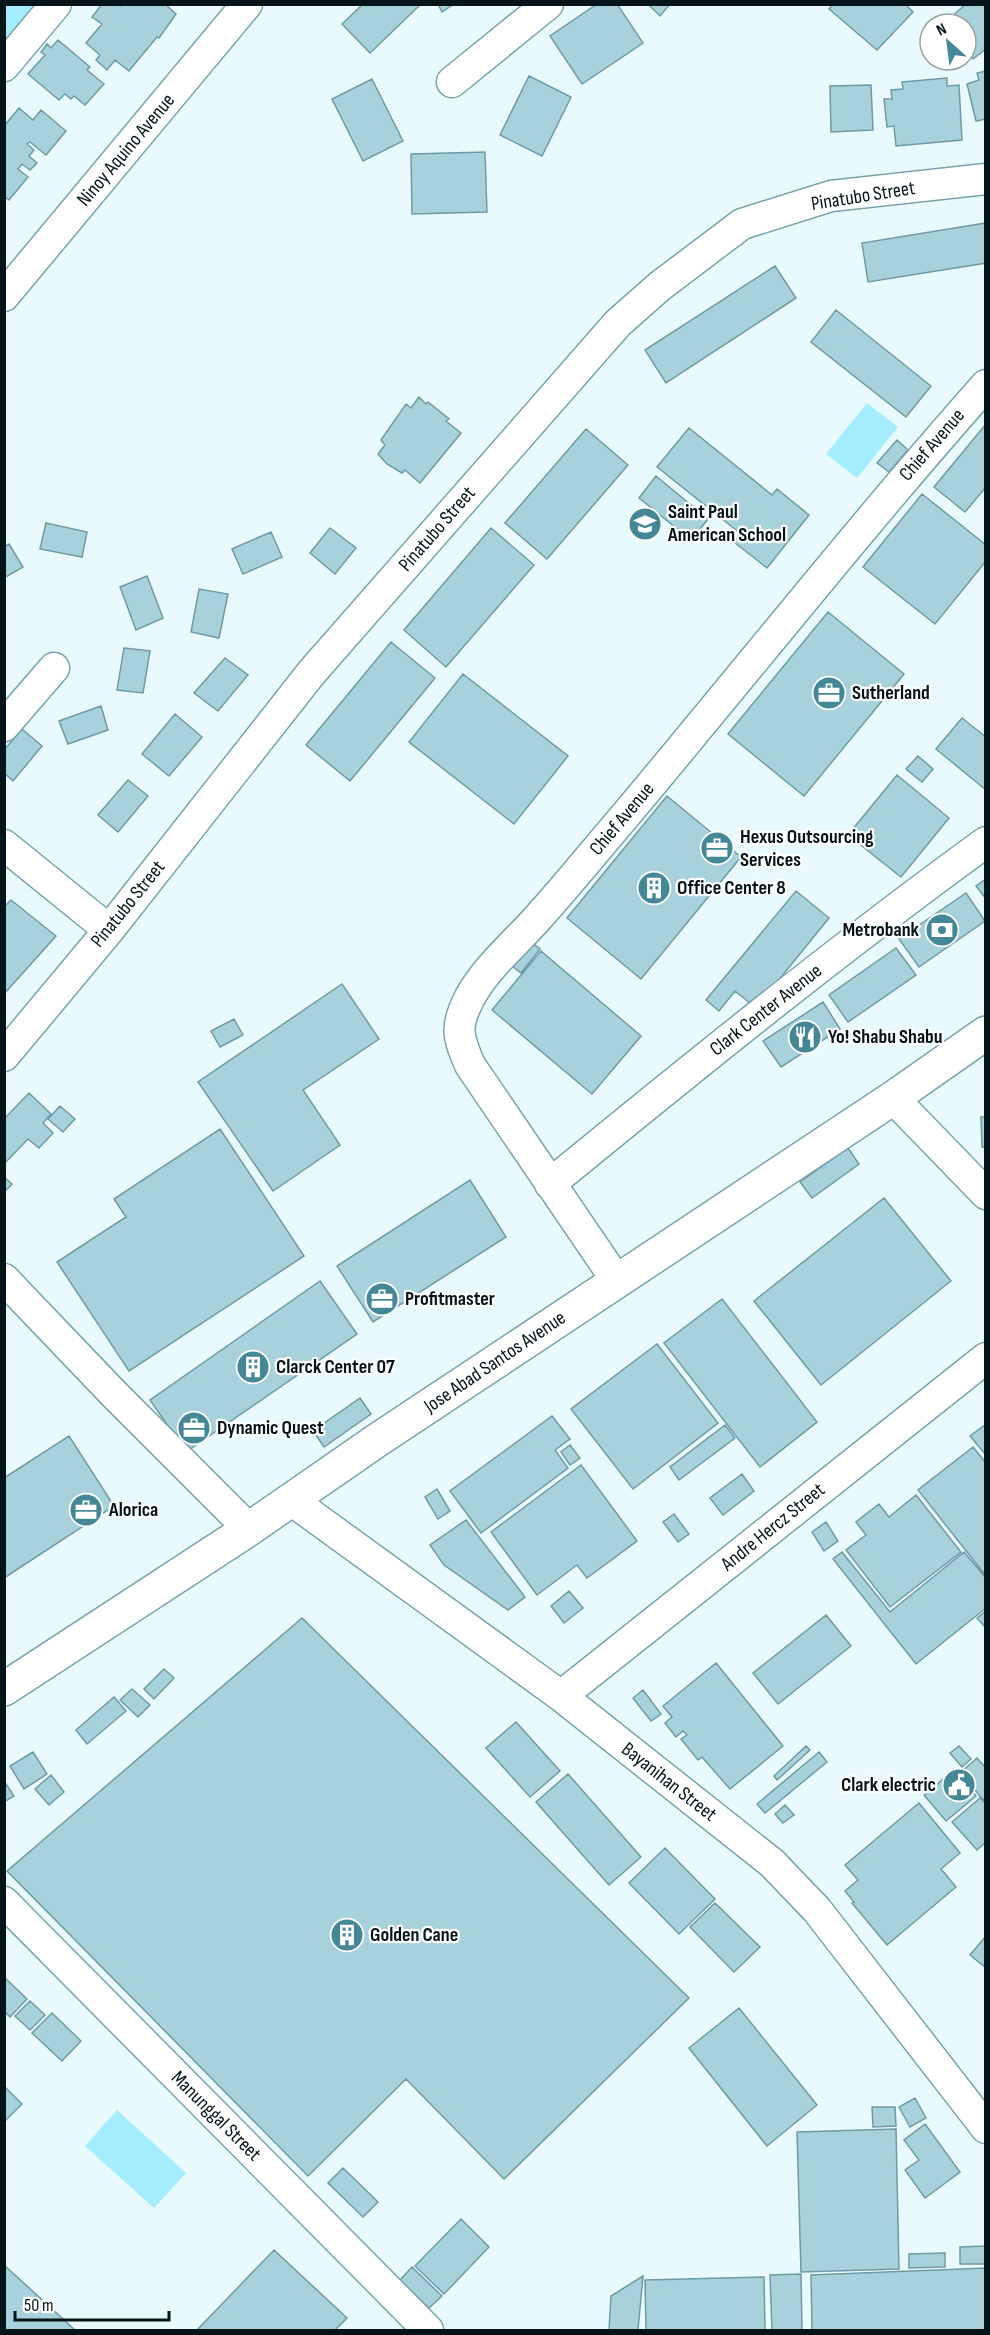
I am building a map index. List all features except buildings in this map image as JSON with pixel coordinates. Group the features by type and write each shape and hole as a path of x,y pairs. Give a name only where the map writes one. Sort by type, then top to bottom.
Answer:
{"main road":[{"name":"Jose Abad Santos Avenue","path":"4,1689 249,1529 893,1098 986,1033"}],"street":[{"path":"4,66 56,4"},
{"name":"Ninoy Aquino Avenue","path":"4,297 247,4"},
{"path":"452,82 548,4"},
{"name":"Pinatubo Street","path":"4,1056 109,930 312,672 618,323 660,286 742,224 831,196 986,179"},
{"name":"Chief Avenue","path":"617,1281 470,1065 458,1038 459,1025 470,997 480,981 555,899 676,755 902,480 986,385"},
{"path":"4,726 54,668"},
{"name":"Clark Center Avenue","path":"550,1184 694,1066 895,908 986,842"},
{"path":"4,845 109,930"},
{"path":"893,1098 986,1194"},
{"path":"4,1279 113,1393 249,1529"},
{"name":"Andre Hercz Street","path":"561,1696 986,1358"},
{"name":"Bayanihan Street","path":"291,1500 561,1696 772,1863 817,1910 986,2128"},
{"name":"Manunggal Street","path":"4,1902 428,2331"}],"shaded area":[{"path":"5,5 39,5 5,46"},
{"path":"867,403 898,427 857,478 826,454"},
{"path":"117,2110 186,2173 154,2208 85,2146"}],"place":[{"name":"Saint Paul American School","path":"645,524"},
{"name":"Sutherland","path":"829,693"},
{"name":"Hexus Outsourcing Services","path":"717,848"},
{"name":"Office Center 8","path":"654,888"},
{"name":"Metrobank","path":"942,930"},
{"name":"Yo! Shabu Shabu","path":"805,1037"},
{"name":"Profitmaster","path":"382,1299"},
{"name":"Clarck Center 07","path":"253,1367"},
{"name":"Dynamic Quest","path":"194,1428"},
{"name":"Alorica","path":"86,1510"},
{"name":"Clark electric","path":"959,1785"},
{"name":"Golden Cane","path":"347,1935"}]}
